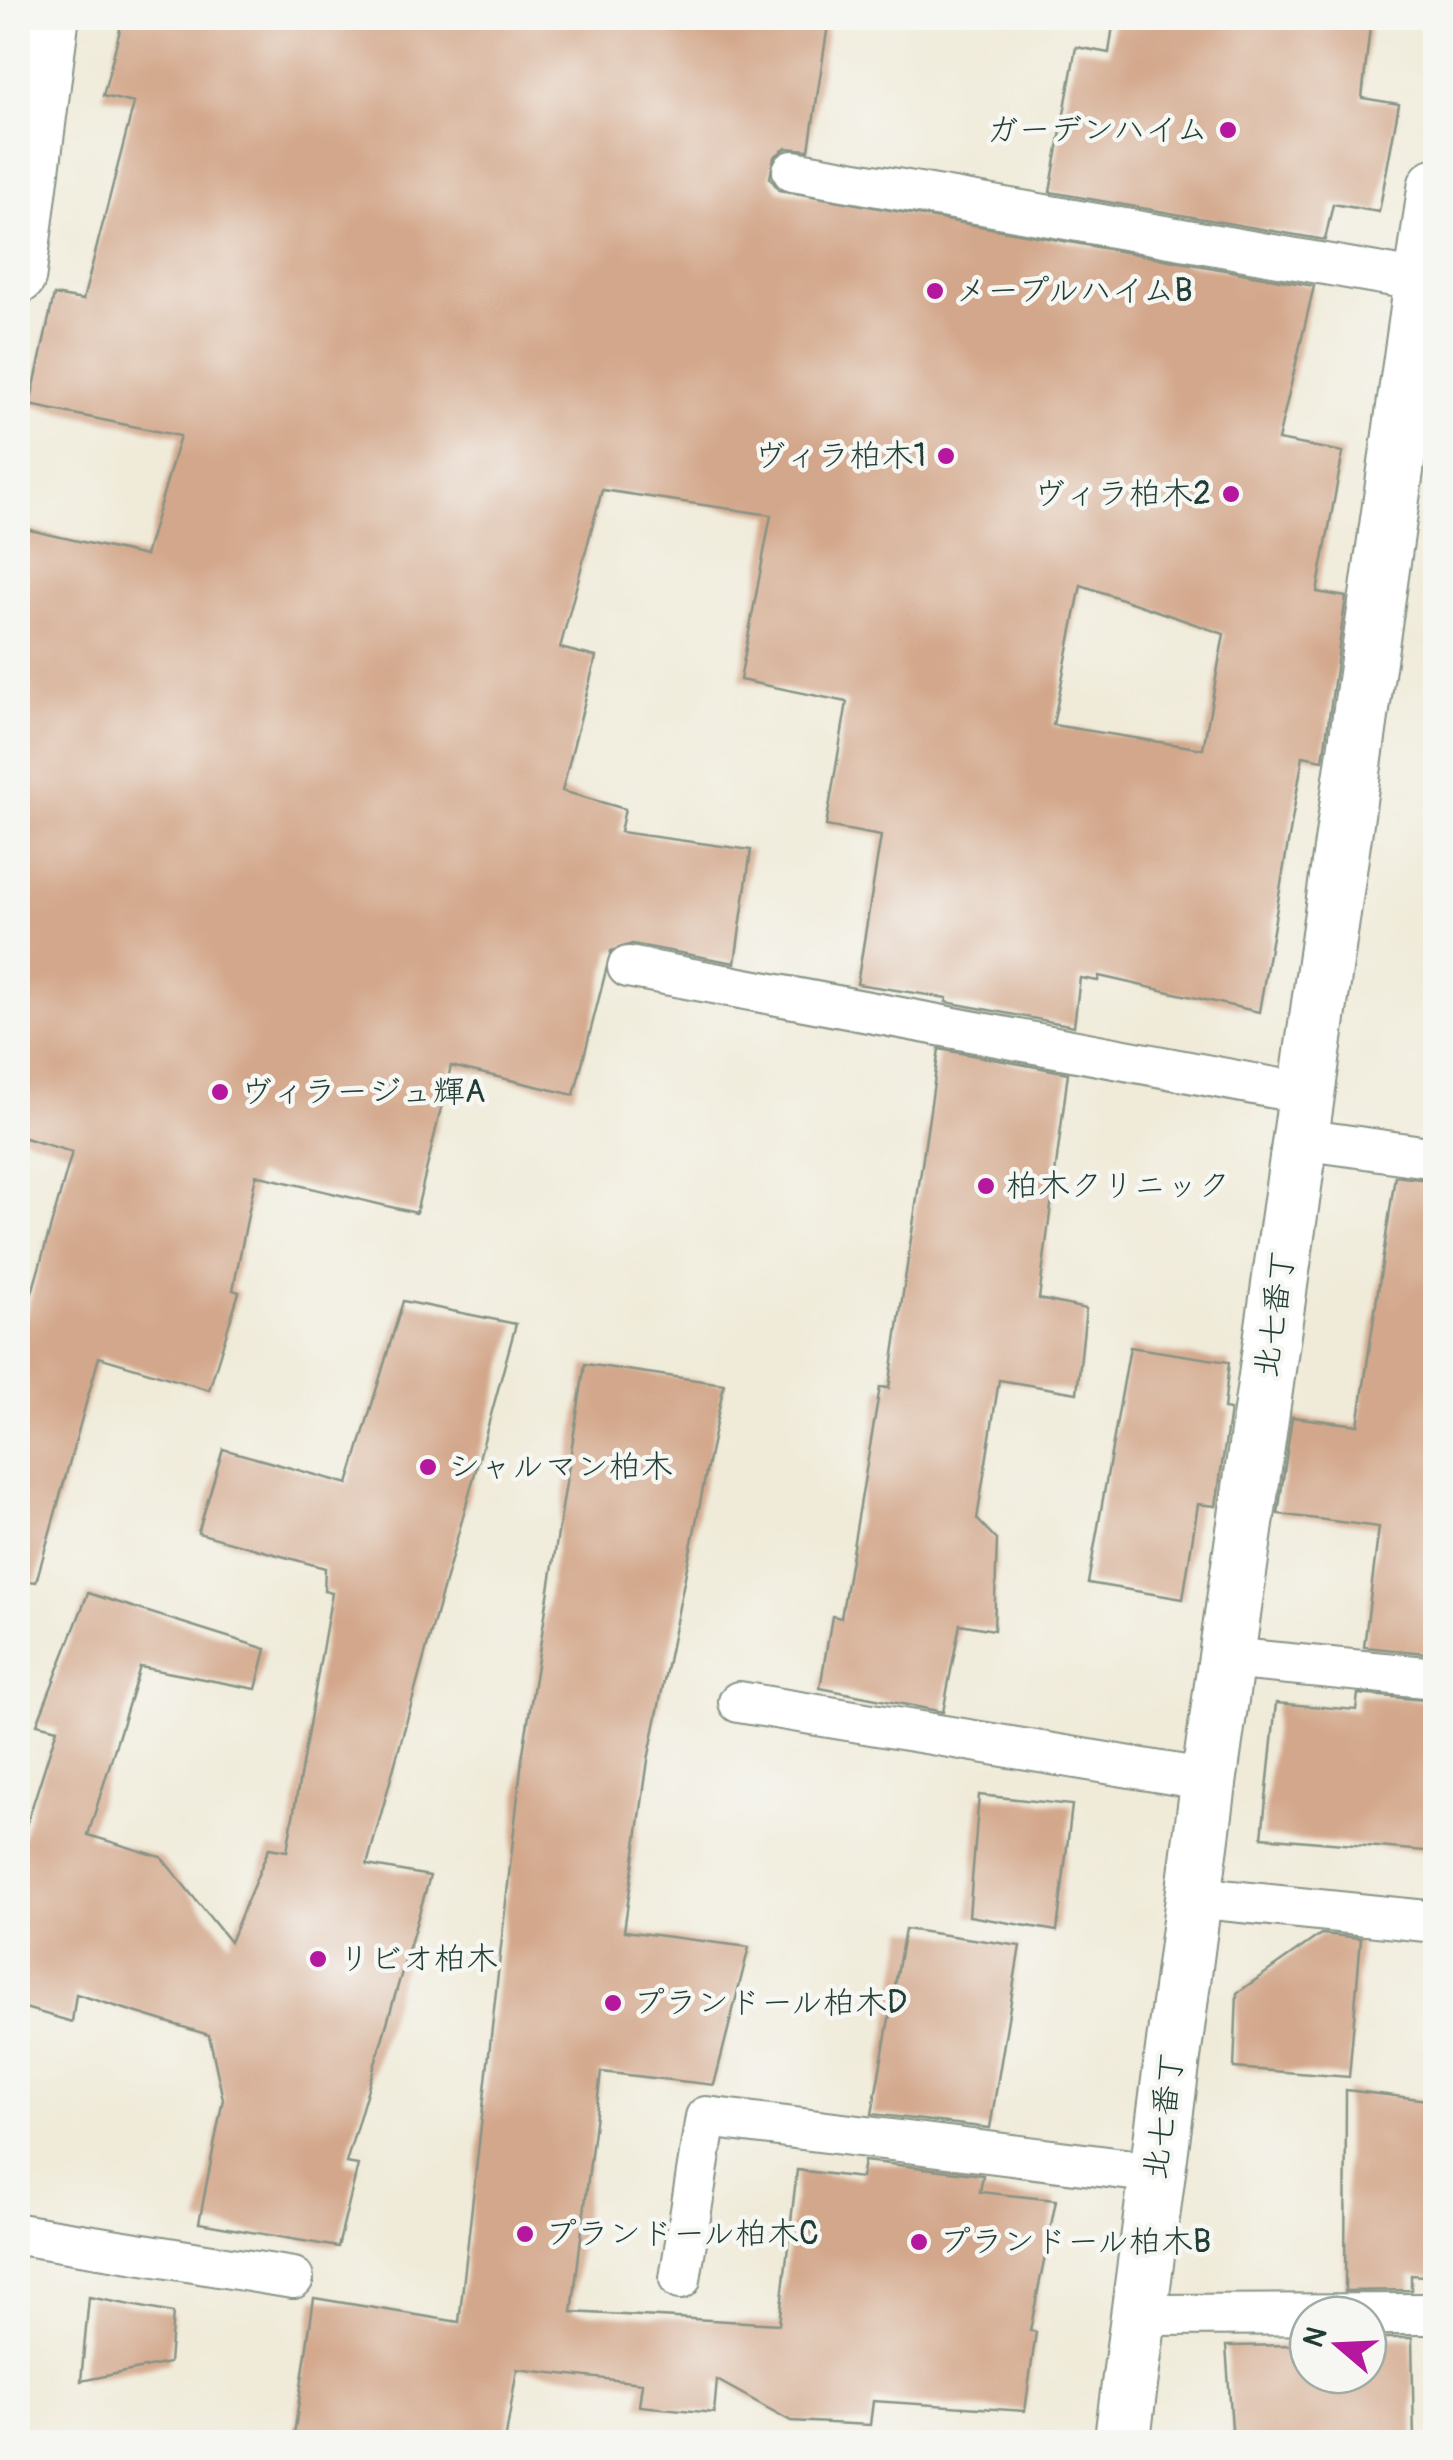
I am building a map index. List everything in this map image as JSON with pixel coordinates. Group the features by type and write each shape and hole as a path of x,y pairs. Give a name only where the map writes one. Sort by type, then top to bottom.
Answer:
{"street":[{"path":"18,276 51,18"},
{"name":"北七番丁","path":"1122,2442 1208,1780 1436,186"}],"lane":[{"path":"794,171 1422,280"},
{"path":"628,967 1304,1116 1436,1158"},
{"path":"1226,1658 1436,1678"},
{"path":"739,1702 1208,1780"},
{"path":"1193,1897 1436,1922"},
{"path":"680,2279 706,2117 1156,2173"},
{"path":"18,2234 293,2278"},
{"path":"1138,2314 1436,2314"}],"building":[{"path":"123,18 829,18 809,150 786,148 774,157 770,178 779,190 1314,286 1278,440 1343,452 1317,592 1346,597 1323,760 1303,756 1259,1012 1099,976 1098,981 1080,978 1074,1026 946,1002 947,998 857,984 881,836 826,826 847,702 740,680 771,515 602,490 560,648 596,657 562,791 625,809 620,832 751,850 735,963 632,944 611,951 574,1095 451,1066 416,1213 256,1175 233,1290 239,1292 209,1390 99,1357 36,1582 18,1580 18,1342 72,1152 18,1136 18,563 25,529 145,556 180,436 30,405 54,295 83,300 134,103 103,96","holes":["1081,585 1224,634 1203,749 1053,725"]},
{"path":"1114,18 1371,18 1362,98 1399,104 1379,212 1333,204 1325,240 1050,192 1076,47 1109,53"},
{"path":"939,1049 1068,1073 1039,1299 1086,1309 1077,1393 999,1380 977,1519 997,1540 994,1630 960,1624 943,1712 820,1688 832,1616 841,1618 880,1387 889,1388"},
{"path":"1395,1176 1436,1181 1436,1654 1364,1647 1379,1527 1278,1514 1292,1417 1358,1425"},
{"path":"403,1301 516,1324 367,1865 430,1876 346,2163 358,2165 338,2247 199,2223 223,2099 209,2035 76,1994 72,2022 18,2006 18,1851 57,1729 37,1724 88,1593 266,1649 256,1689 140,1667 88,1835 161,1857 230,1942 269,1848 287,1851 332,1593 324,1591 325,1568 198,1533 223,1449 348,1484"},
{"path":"1130,1347 1229,1362 1224,1409 1230,1410 1216,1506 1198,1504 1183,1599 1088,1583"},
{"path":"585,1364 724,1384 648,1760 624,1931 749,1947 714,2085 601,2072 572,2312 779,2324 797,2170 861,2178 864,2161 983,2175 980,2192 1056,2200 1030,2331 1036,2332 1025,2411 873,2401 870,2425 791,2421 717,2380 714,2413 639,2406 642,2383 517,2369 505,2442 293,2442 314,2298 459,2322 522,1759"},
{"path":"1358,1694 1436,1701 1436,1852 1262,1837 1276,1703 1356,1710"},
{"path":"979,1795 1072,1805 1057,1931 969,1916"},
{"path":"905,1929 1020,1946 990,2128 872,2114"},
{"path":"1321,1934 1361,1938 1349,2077 1234,2068 1237,1993"},
{"path":"1346,2090 1436,2101 1436,2277 1411,2275 1411,2290 1345,2291"},
{"path":"89,2297 173,2313 169,2363 81,2381"},
{"path":"1388,2338 1412,2338 1414,2442 1233,2442 1226,2346 1288,2345 1288,2395 1388,2395"}],"place":[{"name":"ガーデンハイム","path":"1228,130"},
{"name":"メープルハイムB","path":"935,291"},
{"name":"ヴィラ柏木1","path":"946,456"},
{"name":"ヴィラ柏木2","path":"1231,494"},
{"name":"ヴィラージュ輝A","path":"220,1092"},
{"name":"柏木クリニック","path":"986,1186"},
{"name":"シャルマン柏木","path":"428,1467"},
{"name":"リビオ柏木","path":"318,1959"},
{"name":"プランドール柏木D","path":"613,2003"},
{"name":"プランドール柏木C","path":"525,2234"},
{"name":"プランドール柏木B","path":"919,2242"}]}
